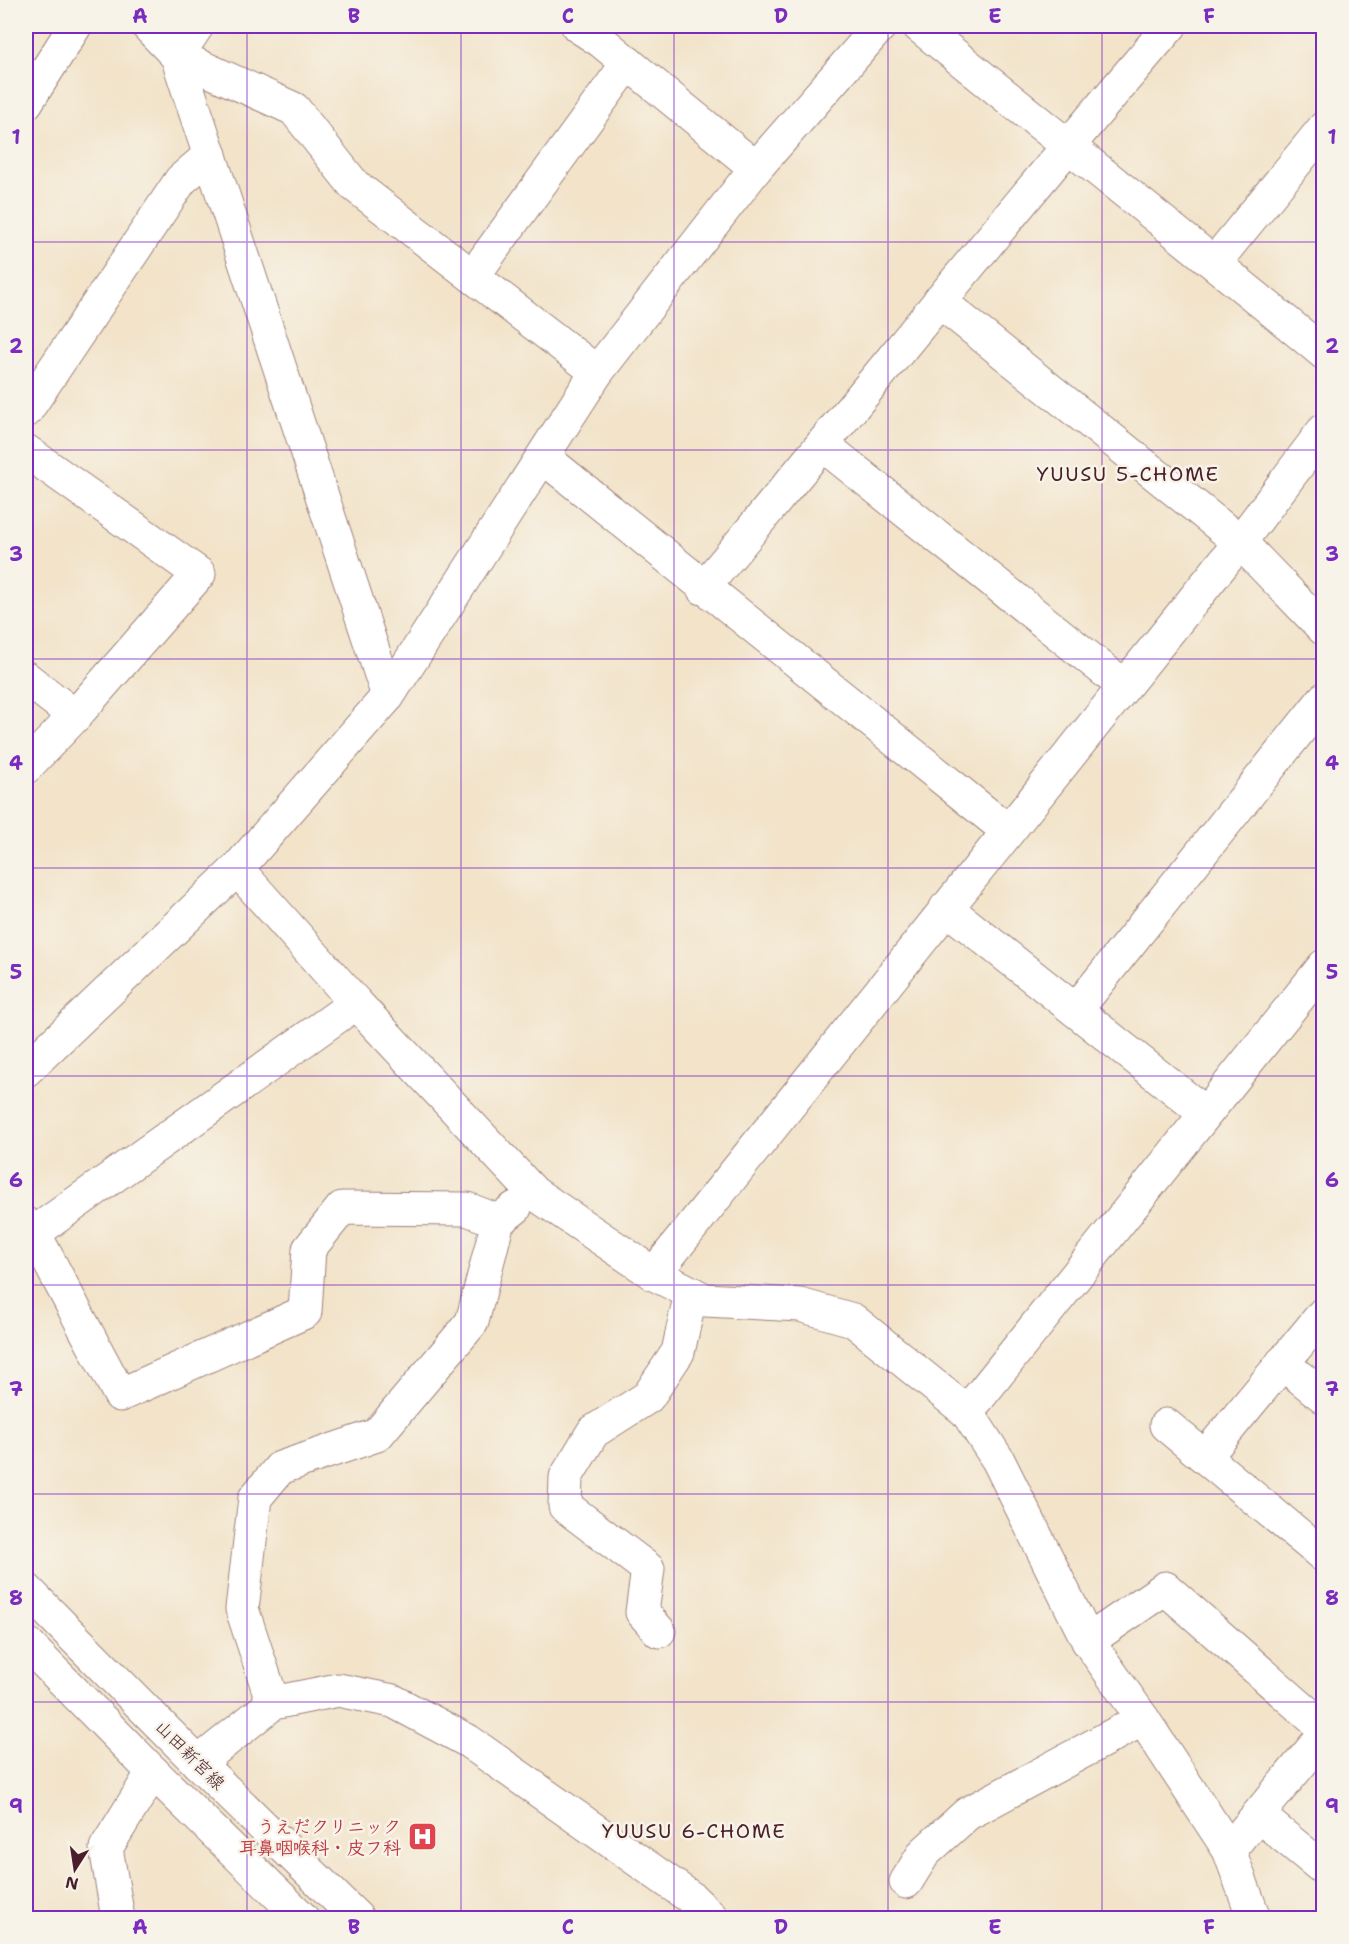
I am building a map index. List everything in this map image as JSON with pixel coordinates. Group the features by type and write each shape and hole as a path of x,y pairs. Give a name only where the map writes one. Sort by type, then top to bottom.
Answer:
{"street":[{"path":"26,103 75,26"},
{"path":"148,26 177,56 294,109 354,185 597,372"},
{"path":"177,56 197,26"},
{"path":"26,1070 237,869 388,696 597,372 756,168 880,26"},
{"path":"919,26 1066,146 1215,262 1323,353"},
{"path":"703,588 823,445 1066,146 1170,26"},
{"path":"597,31 627,63 756,168"},
{"path":"177,56 388,696"},
{"path":"473,276 627,63"},
{"path":"1215,262 1323,128"},
{"path":"26,411 181,180 210,155"},
{"path":"939,301 1240,542 1323,628"},
{"path":"654,1274 1240,542 1323,430"},
{"path":"823,445 1124,686"},
{"path":"26,451 199,574 75,716 26,767"},
{"path":"543,457 703,588 1008,831"},
{"path":"26,678 75,716"},
{"path":"1076,1010 1323,699"},
{"path":"237,869 356,1002 534,1193 654,1274 705,1300 800,1305 853,1320 967,1412 998,1460 1088,1641 1143,1719 1229,1850 1254,1918"},
{"path":"946,908 1205,1113"},
{"path":"967,1412 1323,966"},
{"path":"356,1002 30,1229 120,1395 305,1312 309,1249 342,1208 467,1209 498,1221"},
{"path":"273,1702 242,1609 255,1498 280,1468 377,1435 472,1322 498,1221 534,1193"},
{"path":"659,1632 642,1612 648,1569 565,1506 566,1478 593,1432 648,1397 678,1352 691,1293"},
{"path":"1205,1456 1323,1312"},
{"path":"1282,1363 1323,1397"},
{"path":"1166,1425 1323,1556"},
{"path":"1088,1641 1166,1588 1323,1728"},
{"name":"山田新宮線","path":"26,1589 198,1763 357,1918"},
{"name":"山田新宮線","path":"26,1643 302,1918"},
{"path":"198,1763 273,1702 338,1690 393,1701 468,1741 690,1897 712,1918"},
{"path":"906,1882 924,1853 967,1814 1143,1719"},
{"path":"1229,1850 1323,1735"},
{"path":"118,1918 106,1848 153,1772"},
{"path":"1258,1815 1323,1869"}],"place":[{"name":"うえだクリニック 耳鼻咽喉科・皮フ科","path":"422,1837"}],"district":[{"name":"YUUSU 5-CHOME","path":"1128,474"},
{"name":"YUUSU 6-CHOME","path":"694,1831"}]}
